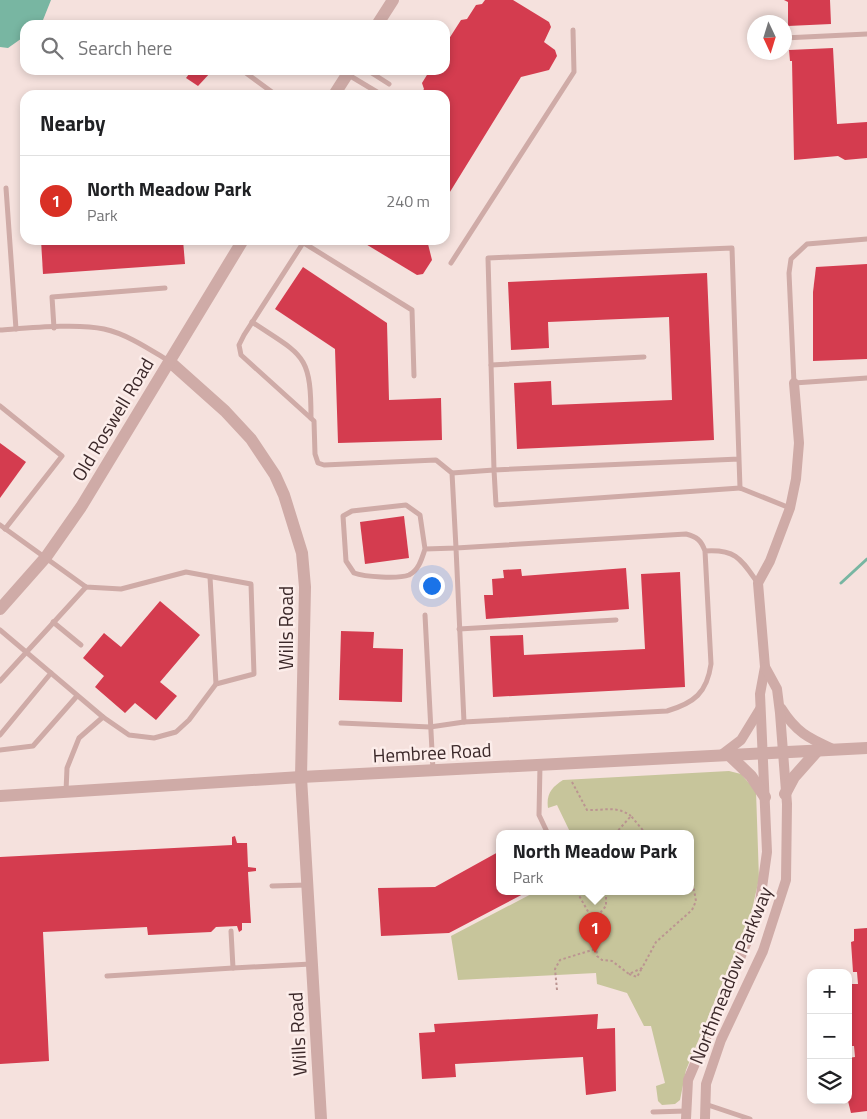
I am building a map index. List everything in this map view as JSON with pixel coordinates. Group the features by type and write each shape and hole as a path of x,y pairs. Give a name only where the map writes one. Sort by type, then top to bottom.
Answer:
{"street":[{"path":"380,20 393,0"},
{"path":"337,90 346,75"},
{"name":"Old Roswell Road","path":"0,609 46,557 81,507 240,245"},
{"name":"Wills Road","path":"169,362 225,411 251,439 275,475 293,519 302,552 305,587 301,777 321,1119"},
{"path":"758,583 770,561 790,508 796,479 799,443 794,383"},
{"name":"Northmeadow Parkway","path":"686,1115 688,1080 758,916 767,852 760,708 760,694 765,667 758,583"},
{"name":"Northmeadow Parkway","path":"705,1119 706,1084 721,1040 763,951 786,880 785,794 779,706 777,689 765,667"},
{"path":"779,706 794,728 809,739 834,750"},
{"path":"760,708 741,740 725,755 751,776 765,798"},
{"name":"Hembree Road","path":"0,796 301,777 867,748"},
{"path":"785,794 794,777 818,750"}],"lane":[{"path":"451,264 574,72 573,30"},
{"path":"792,38 867,34"},
{"path":"249,75 269,90"},
{"path":"352,75 375,90"},
{"path":"375,75 389,84"},
{"path":"6,188 16,329"},
{"path":"867,239 807,244 791,259 789,273 794,383 867,378"},
{"path":"299,245 239,345 241,355 314,421 315,454 318,463 324,465 436,460 452,473 739,459"},
{"path":"306,245 412,310 414,376"},
{"path":"740,488 732,248 488,258 496,505 740,488 790,508"},
{"path":"54,328 52,297 165,288"},
{"path":"252,322 298,354 305,363 309,376 311,418"},
{"name":"Wills Road","path":"0,330 104,329 138,342 169,362"},
{"path":"491,365 644,357"},
{"path":"0,406 62,456 5,528"},
{"path":"452,473 464,722"},
{"path":"406,505 420,515 425,548 419,566 409,574 368,577 354,573 346,561 342,516 352,511 406,505"},
{"path":"0,525 86,586 121,589 186,572 251,584 254,674 216,684 176,732 154,738 128,735 77,696 0,630"},
{"path":"341,723 430,727 464,722 667,711 691,701 708,680 710,664 705,551 702,542 696,537 686,534 456,548 425,548"},
{"path":"705,551 724,550 740,559 758,583"},
{"path":"210,577 216,684"},
{"path":"0,681 86,586"},
{"path":"425,615 433,770"},
{"path":"459,629 616,620"},
{"path":"54,622 81,645"},
{"path":"0,735 51,673"},
{"path":"0,750 32,746 77,696"},
{"path":"66,792 67,768 79,738 103,717"},
{"path":"540,765 539,815 546,830"},
{"path":"272,886 308,885"},
{"path":"232,931 234,968"},
{"path":"108,976 312,964"},
{"path":"705,1104 750,1119"},
{"path":"653,1112 686,1115"}],"path":[{"path":"572,782 587,810 621,810 631,816 643,830"},
{"path":"619,830 631,816"},
{"path":"579,895 590,915 597,956 602,960 612,961 629,974 637,977 656,942 692,910 696,901 694,890"},
{"path":"590,915 600,913 606,906 606,895"},
{"path":"557,990 555,969 560,960 596,949"},
{"path":"629,974 642,968"}],"shaded area":[{"path":"0,0 51,0 43,20 20,20 20,40 8,48 0,47"},
{"path":"729,771 741,774 756,791 759,879 751,914 686,1070 680,1100 675,1104 662,1105 658,1101 656,1086 665,1083 651,1026 644,1026 627,993 597,984 596,973 458,980 451,936 529,895 694,895 694,830 569,830 557,805 548,808 549,795 553,788 563,780"}],"building":[{"path":"485,0 513,0 549,22 551,27 544,42 555,50 557,56 549,70 521,77 450,192 450,90 423,90 422,83 427,75 450,75 450,37 461,20 467,19 476,5 482,4"},
{"path":"784,0 830,0 831,24 792,26 792,15 788,15 788,2"},
{"path":"833,48 837,124 867,122 867,158 845,160 838,156 794,160 792,61 790,60 792,60 792,50"},
{"path":"188,75 208,75 198,86 186,78"},
{"path":"41,245 183,245 185,264 43,274"},
{"path":"367,245 428,245 432,260 423,274 417,275"},
{"path":"867,264 867,359 813,361 813,292 816,267"},
{"path":"303,267 387,323 389,400 441,398 442,440 338,443 335,349 275,309"},
{"path":"707,273 714,440 517,449 514,383 551,381 552,405 672,400 669,317 548,322 549,348 511,350 508,282"},
{"path":"0,443 26,462 0,498"},
{"path":"404,516 409,558 365,564 360,522"},
{"path":"626,568 629,609 486,619 484,595 493,595 492,579 504,578 503,570 521,569 522,576"},
{"path":"680,572 685,687 493,697 490,636 523,635 524,655 645,649 641,574"},
{"path":"160,601 200,635 160,682 177,696 156,720 135,703 125,713 95,687 104,676 83,658 104,633 121,647"},
{"path":"341,631 374,632 373,648 403,649 402,702 339,700"},
{"path":"235,836 237,843 247,843 248,867 256,868 256,871 248,872 251,923 242,923 242,930 239,932 237,926 216,927 211,932 148,935 147,927 43,932 49,1061 0,1064 0,857 232,845 232,837"},
{"path":"496,853 496,895 521,895 449,933 381,936 378,888 435,887"},
{"path":"867,928 867,1111 851,1113 849,1104 852,1104 852,1057 855,1057 854,1046 852,1046 852,984 858,984 857,972 853,972 851,942 854,941 854,929"},
{"path":"598,1014 597,1029 615,1028 616,1091 586,1095 583,1057 455,1064 456,1077 422,1079 419,1033 435,1032 434,1024"}],"waterway":[{"path":"841,583 867,559"}],"place":[{"name":"North Meadow Park","path":"595,953"}]}
